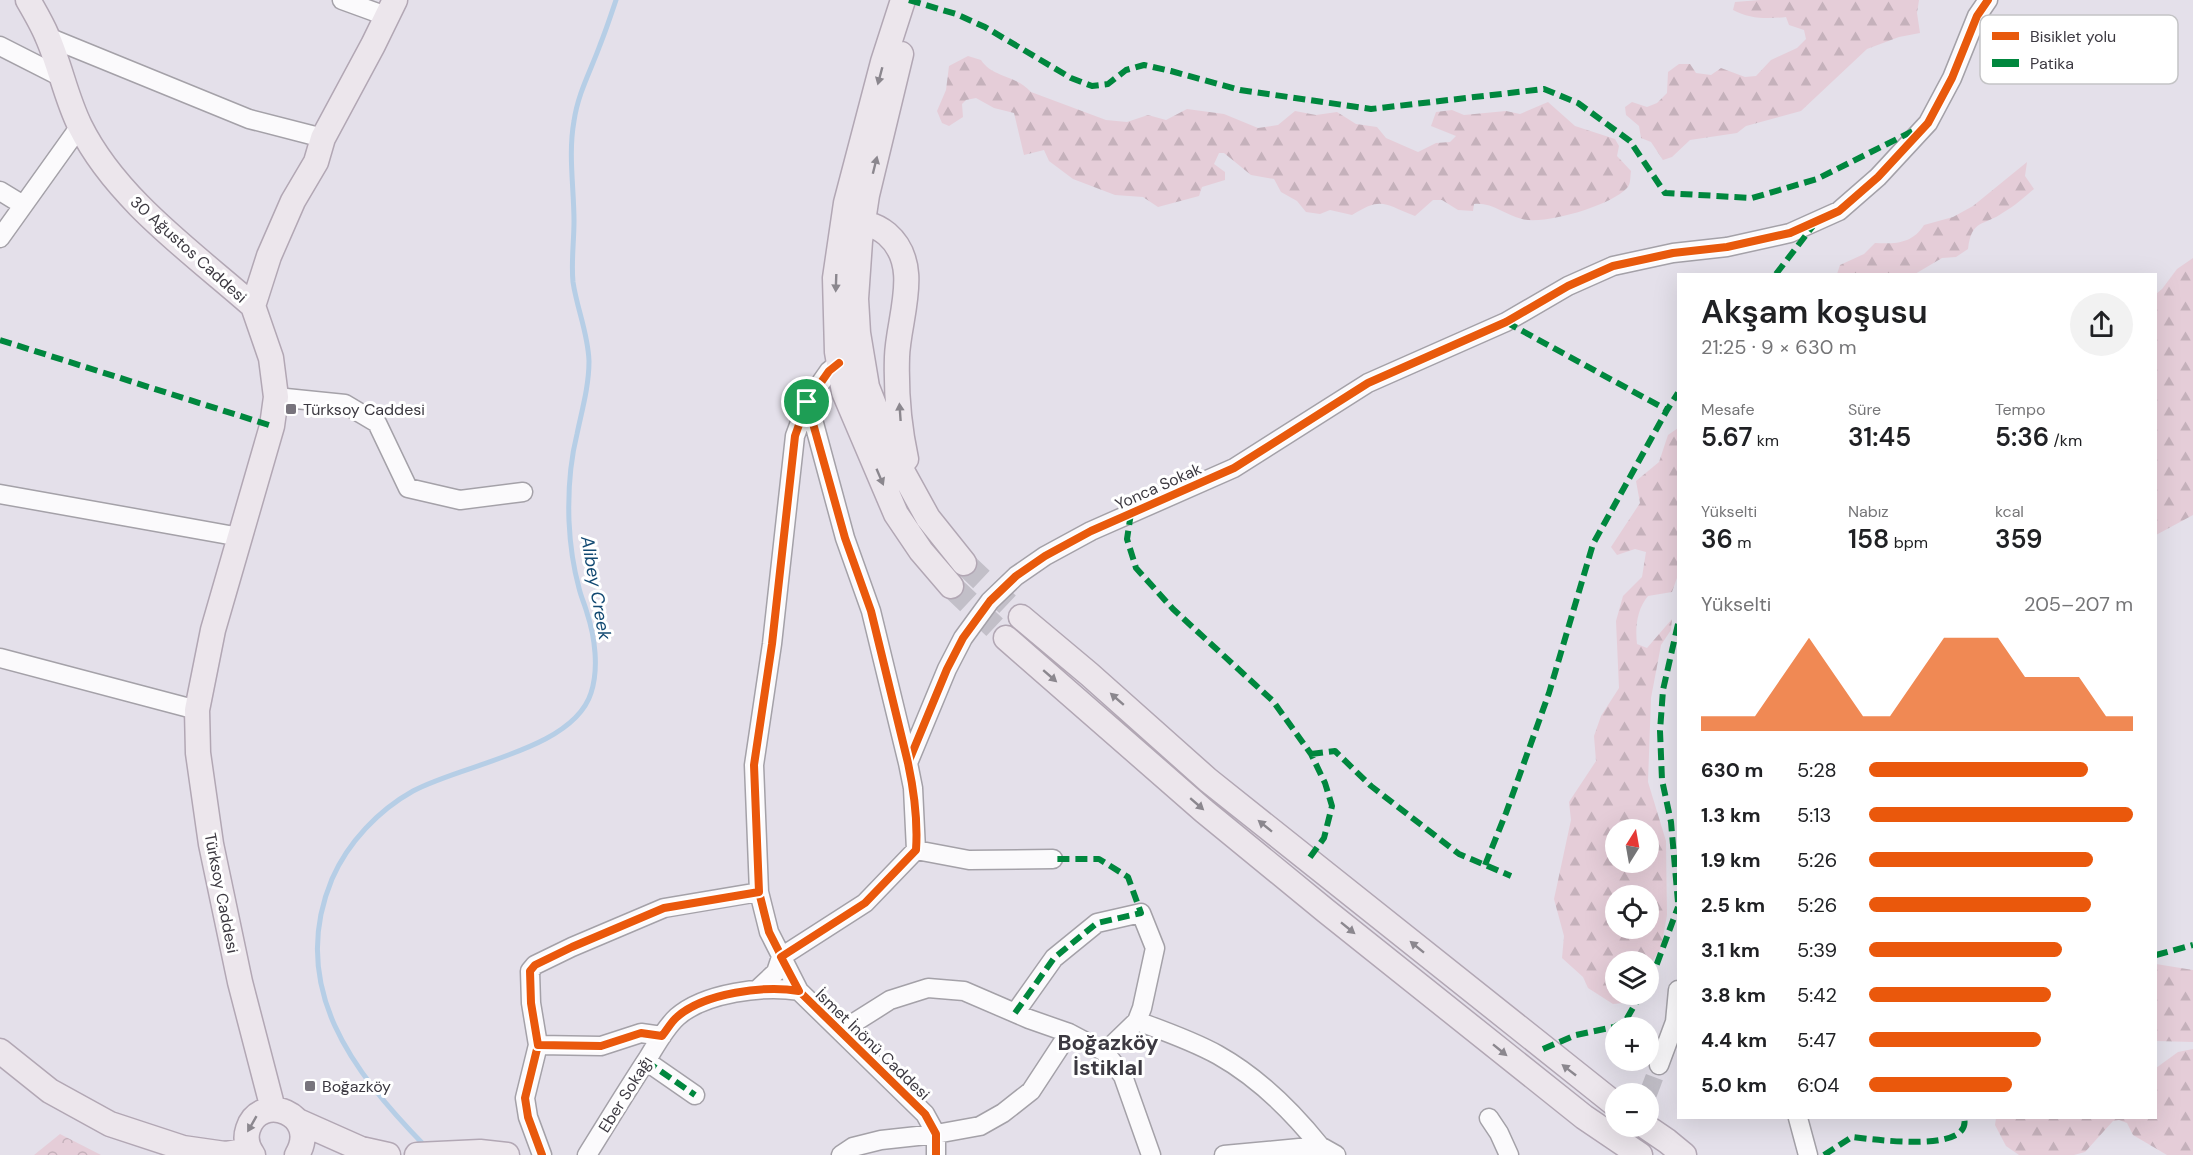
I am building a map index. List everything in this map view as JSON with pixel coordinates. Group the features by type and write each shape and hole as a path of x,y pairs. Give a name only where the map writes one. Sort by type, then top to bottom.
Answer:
{"main road":[{"name":"30 Ağustos Caddesi","path":"28,0 48,37 80,126 102,162 153,220 253,306"},
{"path":"904,0 883,62 846,203 853,224 860,348 867,387 895,458 928,518 964,563"},
{"path":"253,306 269,256 293,201 316,162 323,138 391,8"},
{"path":"853,224 835,278 835,319 844,392 896,514 921,551 951,585"},
{"path":"853,224 879,227 896,241 905,263 906,292 898,341 898,386 905,455 913,490"},
{"name":"Türksoy Caddesi","path":"253,306 271,358 276,397 273,426 213,630 197,710 198,753 211,844 240,982 273,1109"},
{"path":"839,363 860,348"},
{"path":"1021,617 1208,780 1605,1096"},
{"path":"1006,638 1204,810 1326,911 1584,1117 1640,1155"},
{"path":"0,1051 50,1091 110,1124 183,1148 225,1155 251,1153 247,1141 250,1123 256,1116 273,1109 291,1114 298,1121 361,1149 388,1155"},
{"path":"297,1155 303,1138 298,1121"},
{"path":"1659,1136 1684,1155"},
{"path":"417,1155 480,1152 507,1155"}],"street":[{"path":"342,0 391,8"},
{"name":"Yonca Sokak","path":"908,763 947,669 963,638 990,601 1016,576 1045,556 1091,531 1234,468 1368,383 1506,322 1568,286 1613,266 1673,253 1727,247 1790,233 1839,211 1878,177 1928,123 1952,78 1977,16 1988,0"},
{"path":"48,37 249,119 323,138"},
{"path":"0,46 63,78"},
{"path":"0,238 80,126"},
{"path":"0,191 23,205"},
{"name":"İsmet İnönü Caddesi","path":"839,363 829,371 807,402 795,436 772,644 754,765 759,892 769,933 799,991 925,1114 936,1134"},
{"path":"276,397 345,404 377,423 408,488 460,501 523,492"},
{"path":"759,989 776,972 781,957 865,903 916,850 913,788 908,763 871,611 845,538 807,402"},
{"path":"0,494 240,537"},
{"path":"0,658 197,710"},
{"path":"916,850 969,860 1053,859"},
{"path":"543,1155 528,1117 525,1098 538,1045 531,1003 530,971 535,965 572,947 664,908 759,892"},
{"path":"1015,1013 1054,958 1097,923 1142,913 1155,948 1142,1008 1137,1021 1105,1052"},
{"name":"Eber Sokağı","path":"587,1155 676,1017 696,1005 759,989 779,988 799,991"},
{"path":"841,1031 890,999 927,988 964,991 1069,1033 1105,1052 1123,1076 1151,1155"},
{"path":"1659,1065 1675,1022 1677,1001"},
{"path":"1137,1021 1217,1054 1258,1082 1297,1117 1320,1146 1336,1155"},
{"path":"538,1045 601,1046 641,1033 662,1036"},
{"path":"841,1155 853,1147 881,1140 980,1126 1004,1113 1031,1091 1069,1033"},
{"path":"646,1061 695,1095"},
{"path":"1489,1118 1509,1155"},
{"path":"1798,1119 1808,1155"},
{"path":"936,1134 936,1155"},
{"path":"1224,1155 1320,1146"}],"green space":[{"path":"1919,0 1917,13 1920,33 1899,37 1867,49 1801,111 1746,126 1737,133 1690,140 1672,157 1663,160 1651,142 1641,138 1639,126 1626,115 1625,107 1632,102 1647,107 1657,103 1667,93 1668,72 1679,64 1690,64 1696,73 1711,75 1721,68 1745,77 1756,76 1771,60 1797,48 1806,39 1804,30 1789,25 1786,17 1759,18 1733,10 1735,2"},
{"path":"968,56 981,60 991,70 1018,82 1031,92 1106,120 1127,122 1148,115 1166,120 1187,109 1224,114 1258,128 1278,125 1295,111 1316,115 1337,112 1356,124 1377,127 1386,138 1418,152 1436,143 1450,142 1456,136 1431,126 1436,112 1452,110 1464,115 1506,111 1520,114 1548,102 1575,126 1615,139 1619,146 1617,156 1631,171 1630,182 1619,195 1607,201 1577,213 1546,219 1522,219 1481,204 1474,204 1473,211 1458,210 1442,200 1433,200 1415,216 1383,204 1370,205 1352,215 1330,210 1320,214 1306,212 1297,201 1281,192 1274,179 1251,175 1224,153 1219,153 1214,164 1225,172 1225,180 1202,187 1199,196 1158,207 1143,197 1115,195 1073,179 1049,161 1044,150 1024,155 1014,113 994,108 976,98 966,100 962,104 963,117 949,126 942,123 937,111 946,90 949,66"},
{"path":"2027,162 2025,176 2034,189 2008,210 1976,228 1972,232 1968,249 1956,257 1942,258 1917,273 1837,273 1840,265 1864,254 1875,243 1902,242 1914,236 1924,225 1953,217 1973,206"},
{"path":"2193,258 2193,515 2157,534 2157,293 2177,269"},
{"path":"1677,429 1677,578 1672,592 1648,596 1644,601 1639,612 1636,631 1637,644 1647,648 1672,619 1671,630 1661,645 1651,698 1648,782 1666,841 1667,915 1659,951 1605,951 1605,999 1588,988 1583,977 1562,958 1564,936 1554,899 1571,820 1569,802 1596,761 1594,736 1601,716 1619,688 1616,621 1623,596 1642,577 1646,552 1635,549 1617,555 1611,547 1640,503 1636,481 1659,462 1668,435"},
{"path":"2157,964 2193,970 2193,1042 2157,1041"},
{"path":"2193,1049 2193,1155 2167,1155 2133,1135 2127,1123 2119,1120 2113,1121 2085,1152 2074,1155 2019,1155 2006,1146 1995,1125 1996,1119 2157,1119 2157,1067 2178,1052"},
{"path":"60,1134 101,1155 34,1155"}],"waterway":[{"name":"Alibey Creek","path":"425,1146 374,1088 352,1057 335,1025 323,991 317,956 320,918 332,879 339,865 356,840 377,817 400,799 434,781 540,742 562,729 580,712 591,693 595,674 594,643 575,571 569,521 571,466 589,370 587,341 573,282 574,221 571,146 578,101 616,0"}],"tunnel":[{"path":"964,563 1021,617"},
{"path":"951,586 1006,638"},
{"path":"1652,1083 1657,1071"},
{"path":"1627,1155 1631,1137"}],"marked path":[{"path":"909,0 956,14 985,27 1071,78 1092,86 1108,84 1126,70 1144,65 1240,90 1371,109 1544,89 1578,103 1630,141 1665,193 1752,198 1817,179 1917,129"},
{"path":"1777,273 1813,226"},
{"path":"1506,322 1667,410"},
{"path":"0,340 272,426"},
{"path":"1485,865 1549,693 1593,544 1677,395"},
{"path":"1131,513 1127,539 1136,568 1173,609 1273,701 1311,754 1325,783 1332,806 1324,838 1308,860"},
{"path":"1677,628 1663,690 1660,731 1662,780 1671,822 1677,891"},
{"path":"1311,754 1335,751 1371,786 1459,854 1511,876"},
{"path":"1015,1013 1054,958 1097,923 1141,913 1128,877 1099,859 1053,859"},
{"path":"1659,958 1677,910"},
{"path":"2157,955 2193,945"},
{"path":"1543,1049 1576,1035 1614,1027 1626,1020 1635,1005"},
{"path":"538,1045 601,1046 641,1033 662,1036"},
{"path":"646,1061 695,1095"},
{"path":"1824,1155 1852,1137 1919,1142 1938,1140 1953,1136 1963,1129 1964,1119"}],"cycle path":[{"path":"908,763 947,669 963,638 990,601 1016,576 1045,556 1091,531 1234,468 1368,383 1506,322 1568,286 1613,266 1673,253 1727,247 1790,233 1839,211 1878,177 1928,123 1952,78 1977,16 1988,0"},
{"path":"839,363 829,371 808,401 795,436 772,644 754,765 759,892 769,932 799,991 925,1114 936,1134 936,1155"},
{"path":"542,1155 528,1117 525,1098 538,1045 531,1003 530,971 535,965 572,947 664,908 759,892"}],"place":[{"name":"Türksoy Caddesi","path":"291,409"},
{"name":"Boğazköy","path":"310,1086"}],"district":[{"name":"Boğazköy İstiklal","path":"1108,1054"}],"route":[{"path":"807,402 845,538 871,611 908,763 913,788 916,850 865,903 781,957 799,991 779,988 759,989 716,998 696,1005 676,1017 662,1036 641,1033 601,1046 538,1045 531,1003 530,971 535,965 664,908 759,892 754,765 772,644 795,436 807,402"}]}
